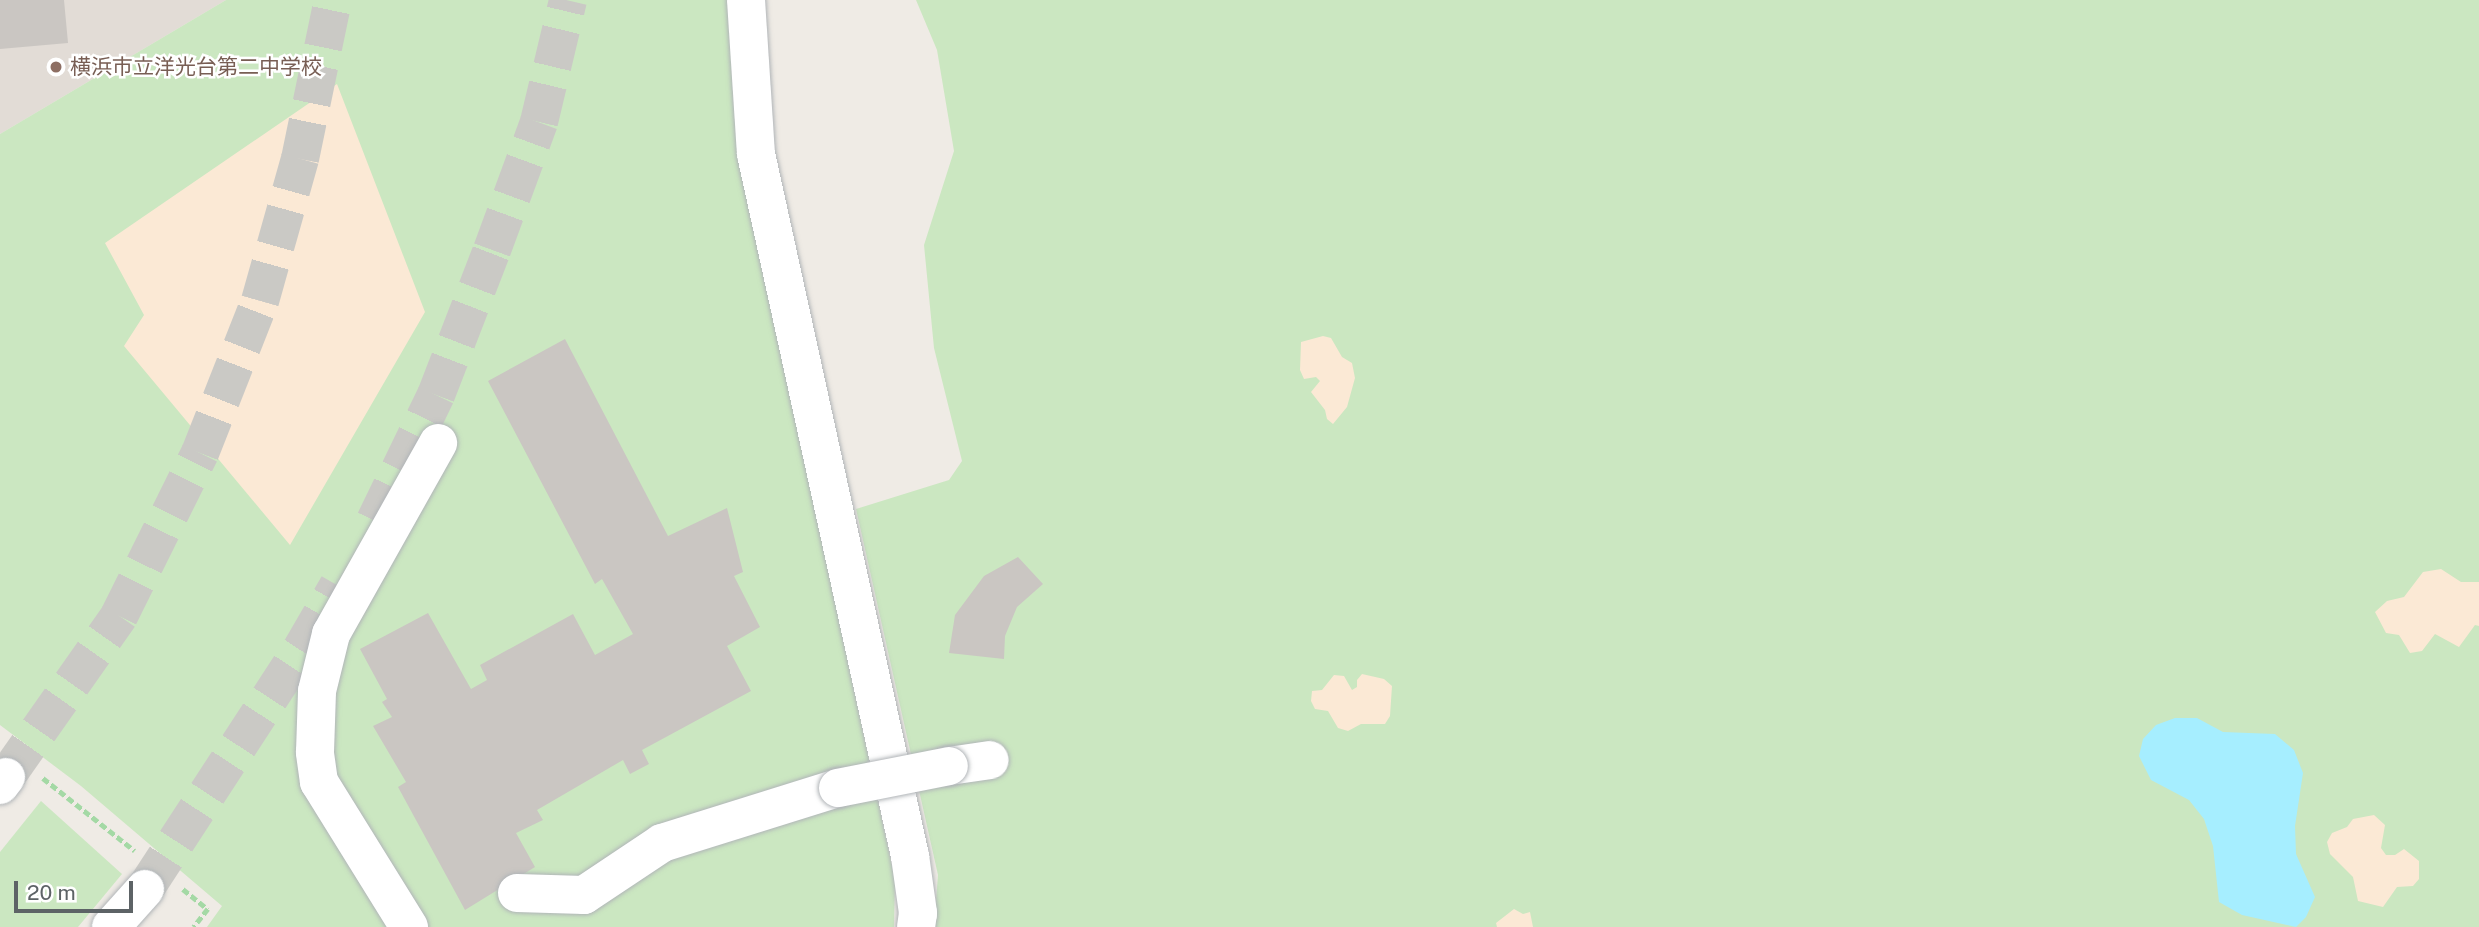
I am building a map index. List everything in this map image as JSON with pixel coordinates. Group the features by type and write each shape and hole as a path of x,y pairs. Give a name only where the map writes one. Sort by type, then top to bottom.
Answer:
{"street":[{"path":"747,0 756,154 910,856 918,913 916,927"},
{"path":"409,927 319,782 315,752 317,691 331,634 438,443"},
{"path":"517,893 584,895 662,844 838,788 990,760"},
{"path":"111,927 154,876"}],"path":[{"path":"15,779 154,876 208,909 194,927"}],"shaded area":[{"name":"横浜市立洋光台第二中学校","path":"0,0 226,0 0,134"}],"green space":[{"path":"226,0 730,0 813,500 895,880 894,927 207,927 222,906 81,786 0,725 0,134"},
{"path":"916,0 2479,0 2479,927 934,927 938,875 856,509 949,480 962,461 934,348 924,245 954,151 937,50"},
{"path":"41,801 122,874 78,927 0,927 0,852"}],"sand":[{"path":"337,84 425,312 290,545 124,346 144,315 105,243"},
{"path":"1323,336 1331,338 1342,357 1352,363 1355,378 1347,407 1333,424 1327,419 1325,410 1311,392 1320,381 1316,377 1304,379 1300,370 1301,342"},
{"path":"2441,569 2461,582 2479,582 2479,626 2475,625 2459,647 2435,634 2422,651 2410,653 2399,635 2386,633 2375,612 2387,601 2404,597 2423,572"},
{"path":"1362,674 1384,679 1392,686 1390,716 1385,724 1361,724 1348,731 1338,728 1328,711 1315,709 1311,701 1312,691 1322,690 1334,675 1344,676 1352,690 1357,687 1357,680"},
{"path":"2374,815 2385,825 2381,848 2386,855 2395,855 2404,849 2419,861 2419,879 2413,886 2397,887 2383,907 2358,901 2353,877 2330,854 2327,842 2332,833 2347,827 2353,819"},
{"path":"1514,909 1523,914 1530,912 1533,927 1497,927 1496,923"}],"water":[{"path":"2175,718 2197,718 2223,732 2275,734 2294,750 2303,773 2295,826 2296,854 2315,897 2306,917 2296,927 2242,915 2219,902 2213,846 2204,819 2189,800 2151,780 2139,756 2143,739 2156,725"}],"building":[{"path":"0,0 64,0 68,43 0,49"},
{"path":"565,339 668,536 727,508 743,572 734,576 760,627 727,646 751,691 642,750 649,764 630,774 623,760 537,810 543,820 516,833 535,867 465,910 398,787 406,782 373,726 392,717 382,702 387,699 360,649 428,613 471,689 487,680 480,665 573,614 595,655 633,634 602,579 595,584 488,381"},
{"path":"1018,557 1043,584 1017,607 1005,636 1004,659 949,653 955,615 984,576"}],"tunnel":[{"path":"6,777 119,616 200,453 260,301 300,159 333,0"},
{"path":"375,521 436,395 492,250 539,122 568,0"},
{"path":"145,889 302,648 338,586"}],"place":[{"name":"横浜市立洋光台第二中学校","path":"56,67"}]}
